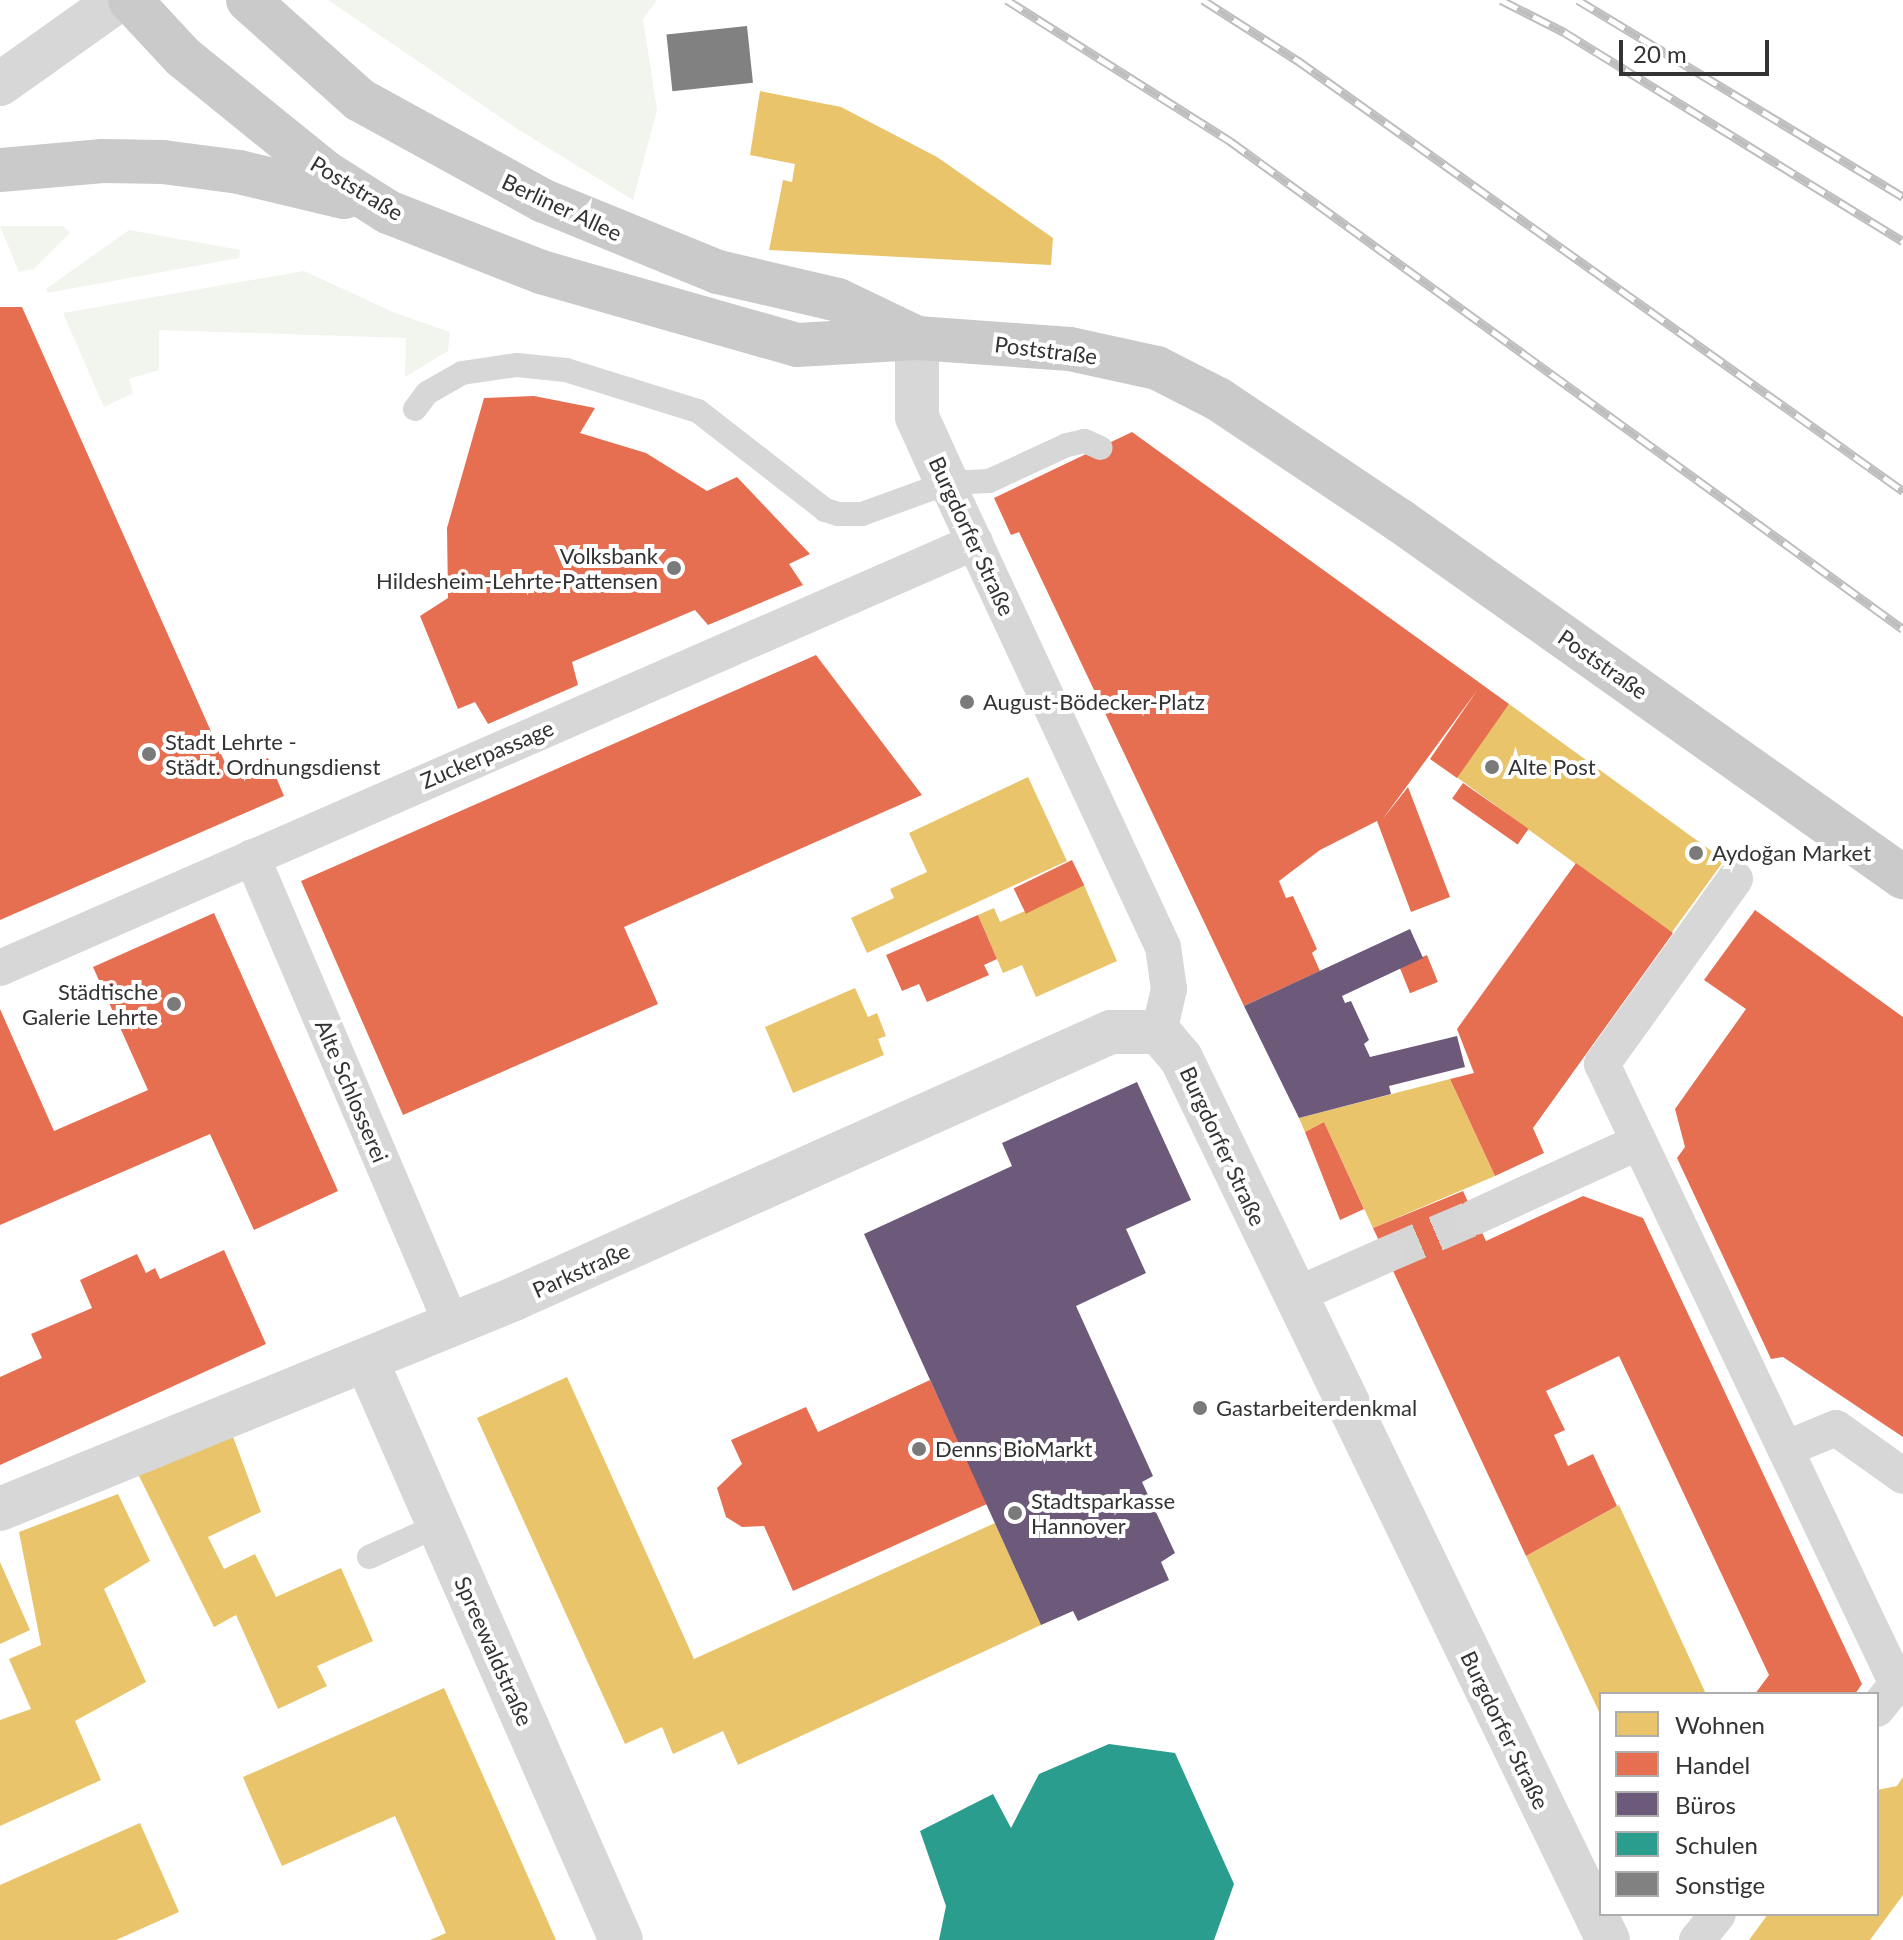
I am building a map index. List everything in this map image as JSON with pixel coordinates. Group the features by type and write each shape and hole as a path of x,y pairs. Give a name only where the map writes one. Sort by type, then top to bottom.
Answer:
{"main road":[{"name":"Poststraße","path":"130,0 183,57 248,113 388,212 541,272 724,328 797,345 917,338 1070,349 1157,368 1218,399 1399,520 1903,877"},
{"name":"Berliner Allee","path":"248,0 360,100 544,201 718,272 838,300 917,338"},
{"path":"0,170 103,161 163,162 313,187 388,212"}],"street":[{"path":"0,84 118,0"},
{"name":"Burgdorfer Straße","path":"917,338 917,417 1163,947 1169,989 1159,1032 1181,1058 1608,1940"},
{"name":"Zuckerpassage","path":"0,968 975,542"},
{"name":"Alte Schlosserei","path":"252,857 452,1325"},
{"path":"1735,879 1602,1064 1785,1449 1897,1662 1897,1684 1879,1706"},
{"name":"Parkstraße","path":"0,1509 276,1394 367,1362 779,1182 1111,1032 1159,1032"},
{"path":"1475,1217 1639,1142"},
{"path":"1294,1296 1386,1255"},
{"name":"Spreewaldstraße","path":"367,1362 621,1940"},
{"path":"1785,1449 1836,1428 1903,1476"},
{"path":"1697,1940 1716,1916"}],"lane":[{"path":"415,409 427,393 462,373 517,365 566,370 698,411 825,510 838,514 862,514 947,483 989,481 1067,445 1085,441 1101,448"},
{"path":"369,1557 439,1525"}],"shaded area":[{"path":"328,0 657,0 643,19 657,110 633,200 519,130"},
{"path":"0,226 63,226 70,233 34,269 19,272"},
{"path":"129,230 240,250 239,258 47,293 46,289"},
{"path":"304,271 395,313 450,332 448,351 405,377 406,338 159,330 159,370 129,379 133,393 104,407 63,313"}],"building: Wohnen":[{"path":"760,91 841,107 937,157 1053,238 1051,265 769,250 783,180 792,182 795,164 750,155"},
{"path":"1509,704 1724,860 1671,933 1456,777"},
{"path":"1028,777 1067,861 867,953 851,918 894,898 890,889 927,872 909,833"},
{"path":"1084,885 1117,961 1036,997 1022,965 1003,973 978,915 994,908 1000,922"},
{"path":"855,988 868,1017 877,1013 886,1036 878,1039 884,1055 793,1093 765,1027"},
{"path":"1450,1079 1495,1176 1373,1228 1324,1122 1305,1132 1299,1118"},
{"path":"567,1377 694,1659 995,1523 1041,1625 738,1765 723,1731 673,1754 662,1727 625,1744 477,1418"},
{"path":"232,1434 261,1512 208,1537 224,1569 255,1554 276,1597 341,1568 373,1641 317,1666 327,1686 278,1709 236,1615 214,1627 138,1474"},
{"path":"118,1494 150,1561 104,1589 146,1682 75,1721 101,1780 0,1826 0,1720 31,1709 9,1659 41,1645 19,1532"},
{"path":"1619,1505 1705,1692 1599,1692 1599,1712 1526,1556"},
{"path":"0,1562 30,1630 0,1644"},
{"path":"444,1688 556,1940 430,1940 446,1933 395,1816 282,1866 250,1794 243,1777"},
{"path":"1903,1777 1903,1895 1870,1940 1749,1940 1767,1916 1879,1916 1879,1790 1897,1786"},
{"path":"140,1823 179,1912 116,1940 0,1940 0,1885"}],"building: Handel":[{"path":"0,307 22,307 230,774 268,758 284,796 0,920"},
{"path":"534,396 595,408 580,433 646,453 707,491 737,477 810,554 789,564 803,585 708,625 695,610 572,662 578,685 488,724 475,702 458,709 420,616 448,598 447,528 484,398"},
{"path":"1132,432 1509,704 1457,778 1430,759 1478,689 1382,820 1408,787 1450,897 1411,912 1377,821 1320,850 1279,881 1286,898 1293,896 1317,949 1312,953 1320,971 1244,1006 1019,532 1011,535 994,498"},
{"path":"816,655 922,795 624,927 658,1004 403,1115 301,881"},
{"path":"1463,783 1529,829 1518,844 1452,799"},
{"path":"1072,860 1084,885 1026,914 1014,888"},
{"path":"1576,863 1673,933 1533,1128 1544,1153 1495,1176 1450,1079 1474,1073 1457,1029"},
{"path":"1755,910 1903,1017 1903,1437 1783,1357 1771,1359 1677,1158 1685,1147 1675,1109 1746,1009 1704,980"},
{"path":"214,913 338,1191 254,1230 210,1134 0,1225 0,1009 54,1131 148,1090 93,967"},
{"path":"978,915 997,959 984,965 989,975 927,1002 919,984 902,991 886,955"},
{"path":"1427,955 1438,982 1410,993 1399,966"},
{"path":"1324,1122 1364,1209 1340,1220 1305,1132"},
{"path":"1463,1191 1486,1241 1583,1196 1643,1218 1862,1684 1856,1692 1756,1692 1769,1675 1619,1356 1546,1391 1565,1430 1554,1435 1568,1466 1593,1454 1617,1506 1526,1556 1373,1228"},
{"path":"224,1250 266,1344 0,1465 0,1377 42,1358 31,1334 92,1308 80,1280 137,1254 146,1273 155,1268 160,1279"},
{"path":"930,1380 987,1504 793,1591 764,1526 742,1527 726,1517 717,1488 742,1464 731,1440 806,1407 818,1432"}],"building: Büros":[{"path":"1410,929 1423,958 1342,996 1345,1003 1351,1001 1369,1040 1364,1044 1370,1057 1457,1036 1465,1067 1389,1086 1391,1094 1299,1118 1244,1006"},
{"path":"1137,1082 1191,1200 1126,1229 1146,1273 1076,1306 1153,1476 1142,1482 1175,1553 1161,1562 1169,1580 1078,1621 1073,1611 1041,1625 864,1234 1012,1166 1002,1143"}],"building: Schulen":[{"path":"1109,1744 1175,1753 1234,1884 1214,1940 939,1940 946,1906 920,1831 993,1794 1011,1828 1039,1774"}],"building: Sonstige":[{"path":"747,26 753,83 672,91 666,34"}],"tunnel":[{"path":"1386,1255 1475,1217"}],"railway":[{"path":"1007,0 1230,141 1903,629"},
{"path":"1203,0 1297,60 1903,491"},
{"path":"1501,0 1564,32 1903,241"},
{"path":"1578,0 1903,197"}],"place":[{"name":"Volksbank Hildesheim-Lehrte-Pattensen","path":"674,568"},
{"name":"August-Bödecker-Platz","path":"967,702"},
{"name":"Stadt Lehrte - Städt. Ordnungsdienst","path":"149,754"},
{"name":"Alte Post","path":"1492,767"},
{"name":"Aydoğan Market","path":"1696,853"},
{"name":"Städtische Galerie Lehrte","path":"174,1004"},
{"name":"Gastarbeiterdenkmal","path":"1200,1408"},
{"name":"Denns BioMarkt","path":"919,1449"},
{"name":"Stadtsparkasse Hannover","path":"1015,1513"}]}
